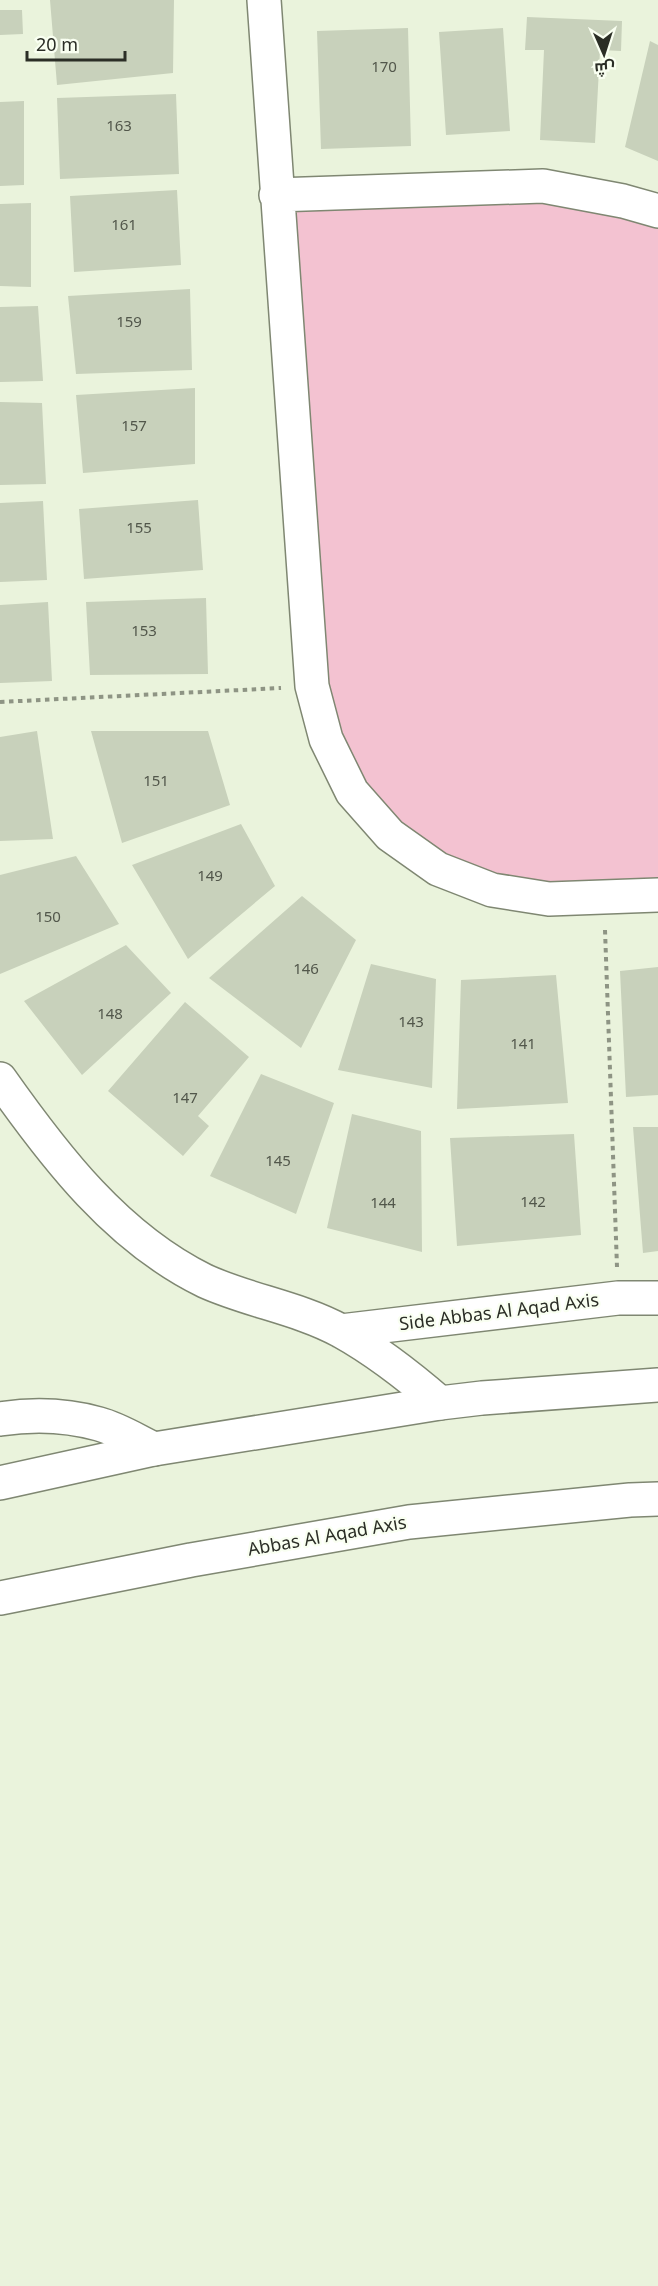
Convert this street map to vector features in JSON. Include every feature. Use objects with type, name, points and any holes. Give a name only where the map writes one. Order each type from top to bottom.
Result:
[{"type":"street","points":[[264,0],[312,686],[326,739],[352,792],[390,836],[438,868],[492,890],[549,899],[658,895]]},
{"type":"street","points":[[276,195],[543,186],[623,201],[658,211]]},
{"type":"street","points":[[0,1079],[39,1135],[106,1210],[138,1238],[173,1263],[204,1280],[236,1294],[341,1331],[403,1371],[440,1404]]},
{"type":"street","name":"Side Abbas Al Aqad Axis","points":[[341,1331],[618,1298],[658,1298]]},
{"type":"street","points":[[0,1483],[154,1449],[440,1404],[482,1398],[658,1385]]},
{"type":"street","points":[[0,1419],[69,1418],[101,1424],[154,1449]]},
{"type":"street","name":"Abbas Al Aqad Axis","points":[[0,1598],[191,1560],[409,1522],[658,1499]]},
{"type":"path","points":[[0,702],[312,686]]},
{"type":"path","points":[[604,896],[618,1298]]},
{"type":"shaded area","points":[[543,186],[658,211],[658,895],[604,896],[438,869],[326,739],[276,195]]},
{"type":"building","points":[[50,0],[174,0],[173,73],[57,85]]},
{"type":"building","points":[[0,10],[22,10],[23,34],[0,35]]},
{"type":"building","points":[[527,17],[622,21],[621,51],[600,50],[595,143],[540,140],[544,50],[525,50]]},
{"type":"building","points":[[408,28],[411,146],[321,149],[317,31]]},
{"type":"building","points":[[503,28],[510,131],[446,135],[439,32]]},
{"type":"building","points":[[650,41],[658,45],[658,161],[625,147]]},
{"type":"building","points":[[176,94],[179,174],[60,179],[57,98]]},
{"type":"building","points":[[24,101],[24,185],[0,186],[0,102]]},
{"type":"building","points":[[177,190],[181,265],[74,272],[70,196]]},
{"type":"building","points":[[31,203],[31,287],[0,286],[0,204]]},
{"type":"building","points":[[190,289],[192,370],[76,374],[68,296]]},
{"type":"building","points":[[38,306],[43,381],[0,382],[0,307]]},
{"type":"building","points":[[195,388],[195,464],[83,473],[76,395]]},
{"type":"building","points":[[0,402],[42,403],[46,484],[0,485]]},
{"type":"building","points":[[198,500],[203,570],[84,579],[79,509]]},
{"type":"building","points":[[43,501],[47,580],[0,582],[0,503]]},
{"type":"building","points":[[206,598],[208,674],[90,675],[86,602]]},
{"type":"building","points":[[48,602],[52,681],[0,683],[0,605]]},
{"type":"building","points":[[37,731],[53,839],[0,841],[0,737]]},
{"type":"building","points":[[91,731],[208,731],[230,805],[122,843]]},
{"type":"building","points":[[241,824],[275,886],[188,959],[132,865]]},
{"type":"building","points":[[76,856],[119,924],[0,974],[0,875]]},
{"type":"building","points":[[302,896],[356,940],[301,1048],[209,978]]},
{"type":"building","points":[[126,945],[171,993],[82,1075],[24,1001]]},
{"type":"building","points":[[371,964],[436,979],[432,1088],[338,1070]]},
{"type":"building","points":[[658,967],[658,1095],[626,1097],[620,971]]},
{"type":"building","points":[[556,975],[568,1103],[457,1109],[461,980]]},
{"type":"building","points":[[185,1002],[249,1057],[198,1116],[209,1126],[183,1156],[108,1091]]},
{"type":"building","points":[[261,1074],[334,1103],[296,1214],[210,1176]]},
{"type":"building","points":[[352,1114],[421,1131],[422,1252],[327,1228]]},
{"type":"building","points":[[633,1127],[658,1127],[658,1251],[643,1253]]},
{"type":"building","points":[[574,1134],[581,1235],[457,1246],[450,1138]]}]
